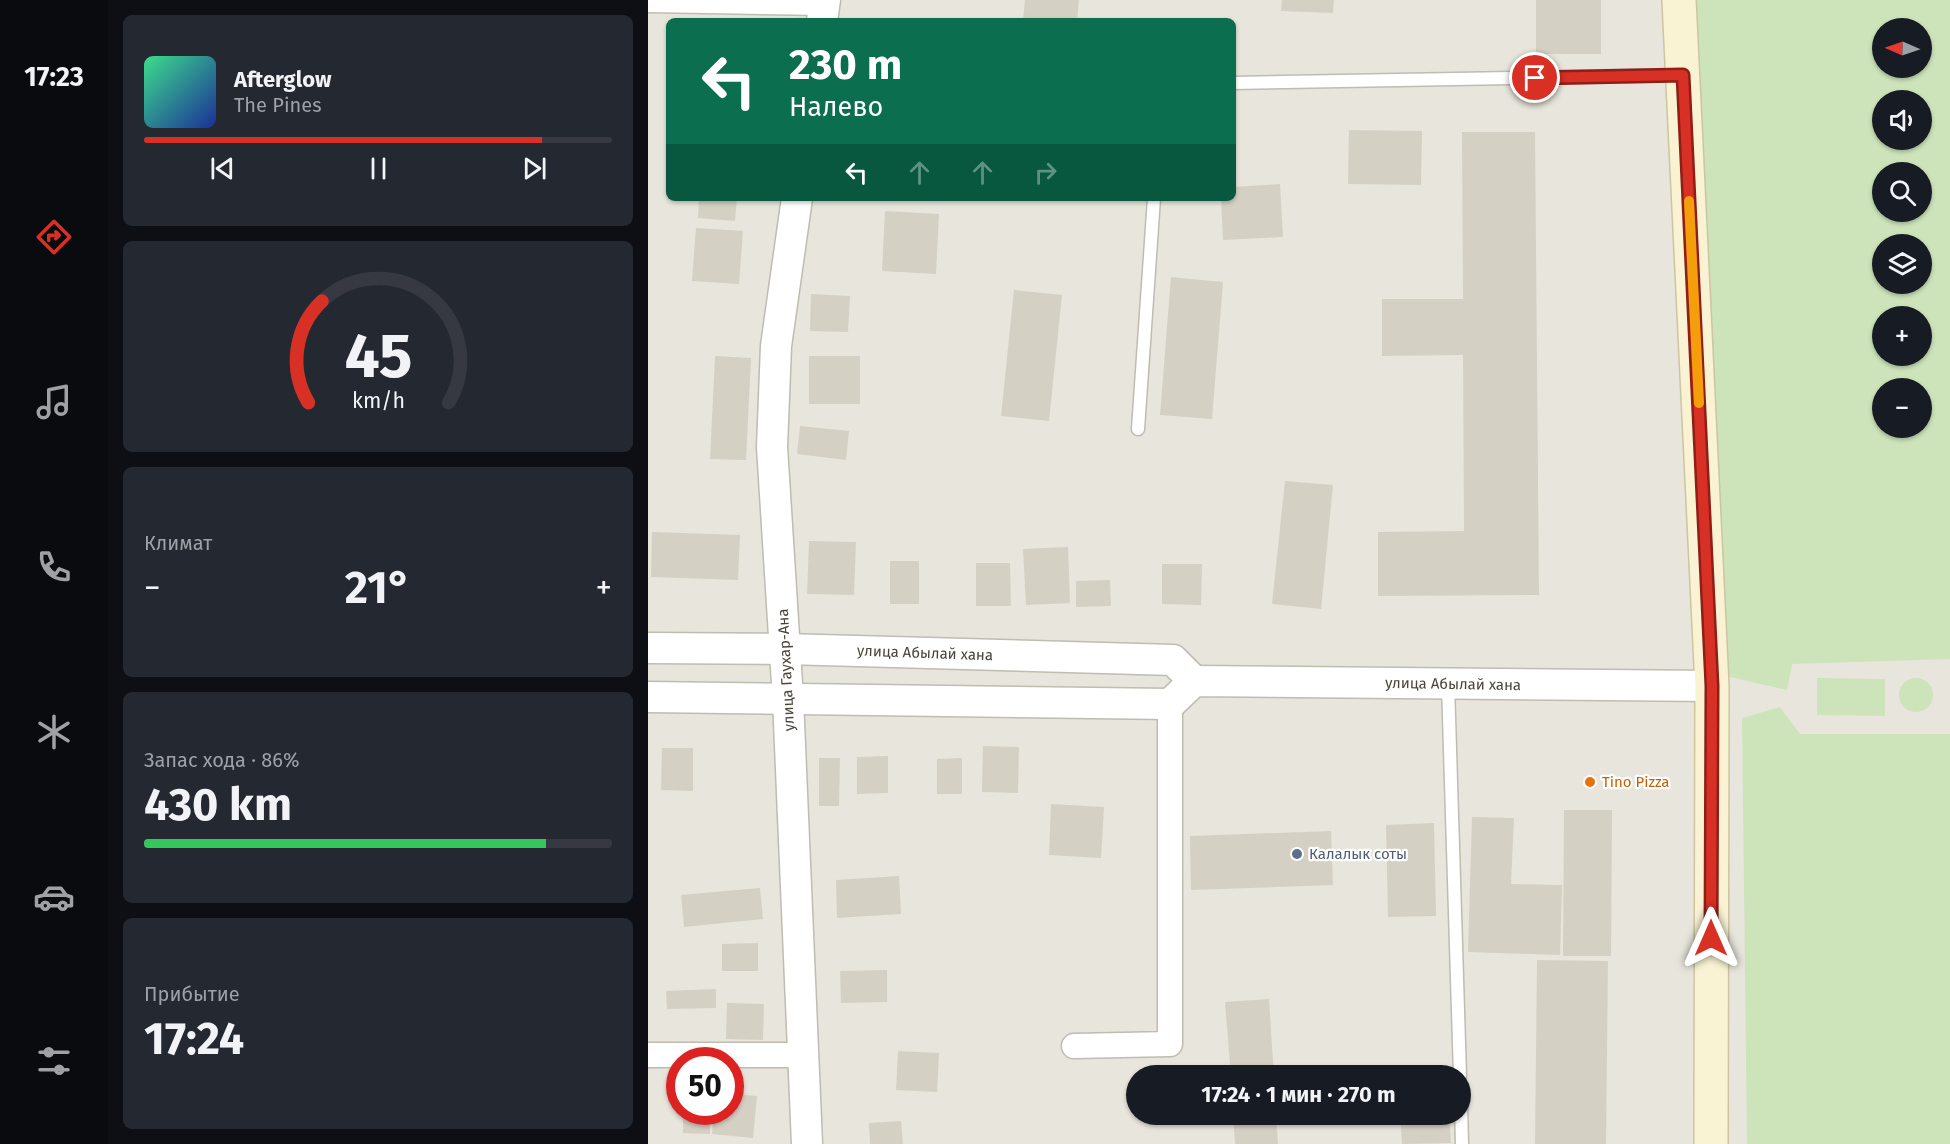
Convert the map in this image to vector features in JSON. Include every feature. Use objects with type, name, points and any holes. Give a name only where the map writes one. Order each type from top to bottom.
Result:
[{"type":"main road","points":[[1679,0],[1712,686],[1711,1144]]},
{"type":"street","points":[[648,0],[824,8]]},
{"type":"street","name":"улица Гаухар-Ана","points":[[797,201],[776,346],[772,447],[788,699],[807,1144]]},
{"type":"street","name":"улица Абылай хана","points":[[648,648],[1173,660],[1194,681],[1712,686]]},
{"type":"street","points":[[648,697],[1170,704],[1194,681]]},
{"type":"street","points":[[1074,1046],[1170,1044],[1170,704]]},
{"type":"street","points":[[648,1054],[802,1055]]},
{"type":"lane","points":[[1236,83],[1683,75]]},
{"type":"lane","points":[[1138,429],[1154,201]]},
{"type":"lane","points":[[1448,684],[1460,1065]]},
{"type":"lane","points":[[1462,1125],[1462,1144]]},
{"type":"shaded area","points":[[648,0],[1950,0],[1950,1144],[648,1144]]},
{"type":"green space","points":[[1691,0],[1950,0],[1950,659],[1792,664],[1787,690],[1726,676]]},
{"type":"green space","points":[[1817,678],[1885,679],[1885,716],[1817,715]]},
{"type":"green space","points":[[1916,678],[1928,683],[1933,695],[1928,707],[1916,712],[1904,707],[1899,695],[1904,683]]},
{"type":"green space","points":[[1780,707],[1800,734],[1950,734],[1950,1144],[1747,1144],[1742,718]]},
{"type":"building","points":[[1025,0],[1079,0],[1077,18],[1023,18]]},
{"type":"building","points":[[1282,0],[1334,0],[1333,13],[1281,11]]},
{"type":"building","points":[[1536,0],[1601,0],[1601,54],[1536,54]]},
{"type":"building","points":[[1349,130],[1422,131],[1421,185],[1348,184]]},
{"type":"building","points":[[1462,132],[1535,132],[1539,595],[1378,596],[1378,532],[1464,531],[1463,355],[1382,356],[1382,299],[1463,299]]},
{"type":"building","points":[[1280,184],[1283,237],[1223,240],[1221,201],[1236,201],[1236,187]]},
{"type":"building","points":[[699,201],[737,201],[735,221],[698,218]]},
{"type":"building","points":[[885,211],[939,214],[936,274],[882,271]]},
{"type":"building","points":[[696,228],[743,231],[739,284],[692,281]]},
{"type":"building","points":[[1171,277],[1223,282],[1212,419],[1160,415]]},
{"type":"building","points":[[1014,290],[1062,295],[1049,421],[1001,416]]},
{"type":"building","points":[[811,294],[850,296],[848,332],[810,331]]},
{"type":"building","points":[[715,356],[751,358],[746,460],[710,459]]},
{"type":"building","points":[[809,356],[860,356],[860,404],[809,404]]},
{"type":"building","points":[[800,426],[849,431],[846,460],[797,454]]},
{"type":"building","points":[[1285,481],[1333,485],[1321,609],[1272,604]]},
{"type":"building","points":[[652,532],[740,535],[738,580],[651,577]]},
{"type":"building","points":[[809,541],[856,542],[854,595],[807,594]]},
{"type":"building","points":[[1068,547],[1070,603],[1026,605],[1023,549]]},
{"type":"building","points":[[890,561],[919,561],[919,604],[890,604]]},
{"type":"building","points":[[976,563],[1010,563],[1011,606],[976,606]]},
{"type":"building","points":[[1162,564],[1202,564],[1201,605],[1162,604]]},
{"type":"building","points":[[1110,580],[1111,606],[1076,607],[1076,581]]},
{"type":"building","points":[[983,746],[1019,747],[1018,793],[982,792]]},
{"type":"building","points":[[662,748],[693,748],[693,791],[661,790]]},
{"type":"building","points":[[888,756],[888,793],[857,794],[857,757]]},
{"type":"building","points":[[819,758],[840,758],[839,806],[819,806]]},
{"type":"building","points":[[962,758],[962,794],[937,794],[937,759]]},
{"type":"building","points":[[1051,804],[1104,807],[1101,858],[1049,855]]},
{"type":"building","points":[[1564,810],[1612,810],[1611,956],[1563,956]]},
{"type":"building","points":[[1472,817],[1514,818],[1511,884],[1562,885],[1560,955],[1468,952]]},
{"type":"building","points":[[1434,823],[1436,916],[1388,917],[1386,825]]},
{"type":"building","points":[[1331,831],[1333,885],[1191,890],[1190,836]]},
{"type":"building","points":[[899,876],[901,914],[837,918],[836,880]]},
{"type":"building","points":[[760,888],[763,919],[684,927],[681,895]]},
{"type":"building","points":[[758,943],[758,971],[722,971],[722,944]]},
{"type":"building","points":[[1537,960],[1608,961],[1606,1144],[1535,1144]]},
{"type":"building","points":[[887,970],[887,1002],[841,1003],[840,971]]},
{"type":"building","points":[[716,989],[716,1008],[667,1009],[666,991]]},
{"type":"building","points":[[1269,999],[1273,1065],[1230,1065],[1225,1002]]},
{"type":"building","points":[[727,1003],[764,1004],[763,1040],[726,1039]]},
{"type":"building","points":[[898,1051],[939,1053],[937,1092],[896,1090]]},
{"type":"building","points":[[744,1095],[757,1096],[753,1138],[712,1134],[713,1125],[744,1125]]},
{"type":"building","points":[[901,1121],[903,1144],[870,1144],[869,1123]]},
{"type":"building","points":[[683,1125],[710,1125],[710,1134],[683,1133]]},
{"type":"building","points":[[1234,1125],[1277,1125],[1278,1144],[1235,1144]]},
{"type":"building","points":[[1401,1125],[1450,1125],[1451,1143],[1402,1144]]},
{"type":"slow traffic","points":[[1689,201],[1699,403]]},
{"type":"place","name":"Tino Pizza","points":[[1590,782]]},
{"type":"place","name":"Калалык соты","points":[[1297,854]]},
{"type":"route","points":[[1535,78],[1683,75],[1712,686],[1711,938]]}]
